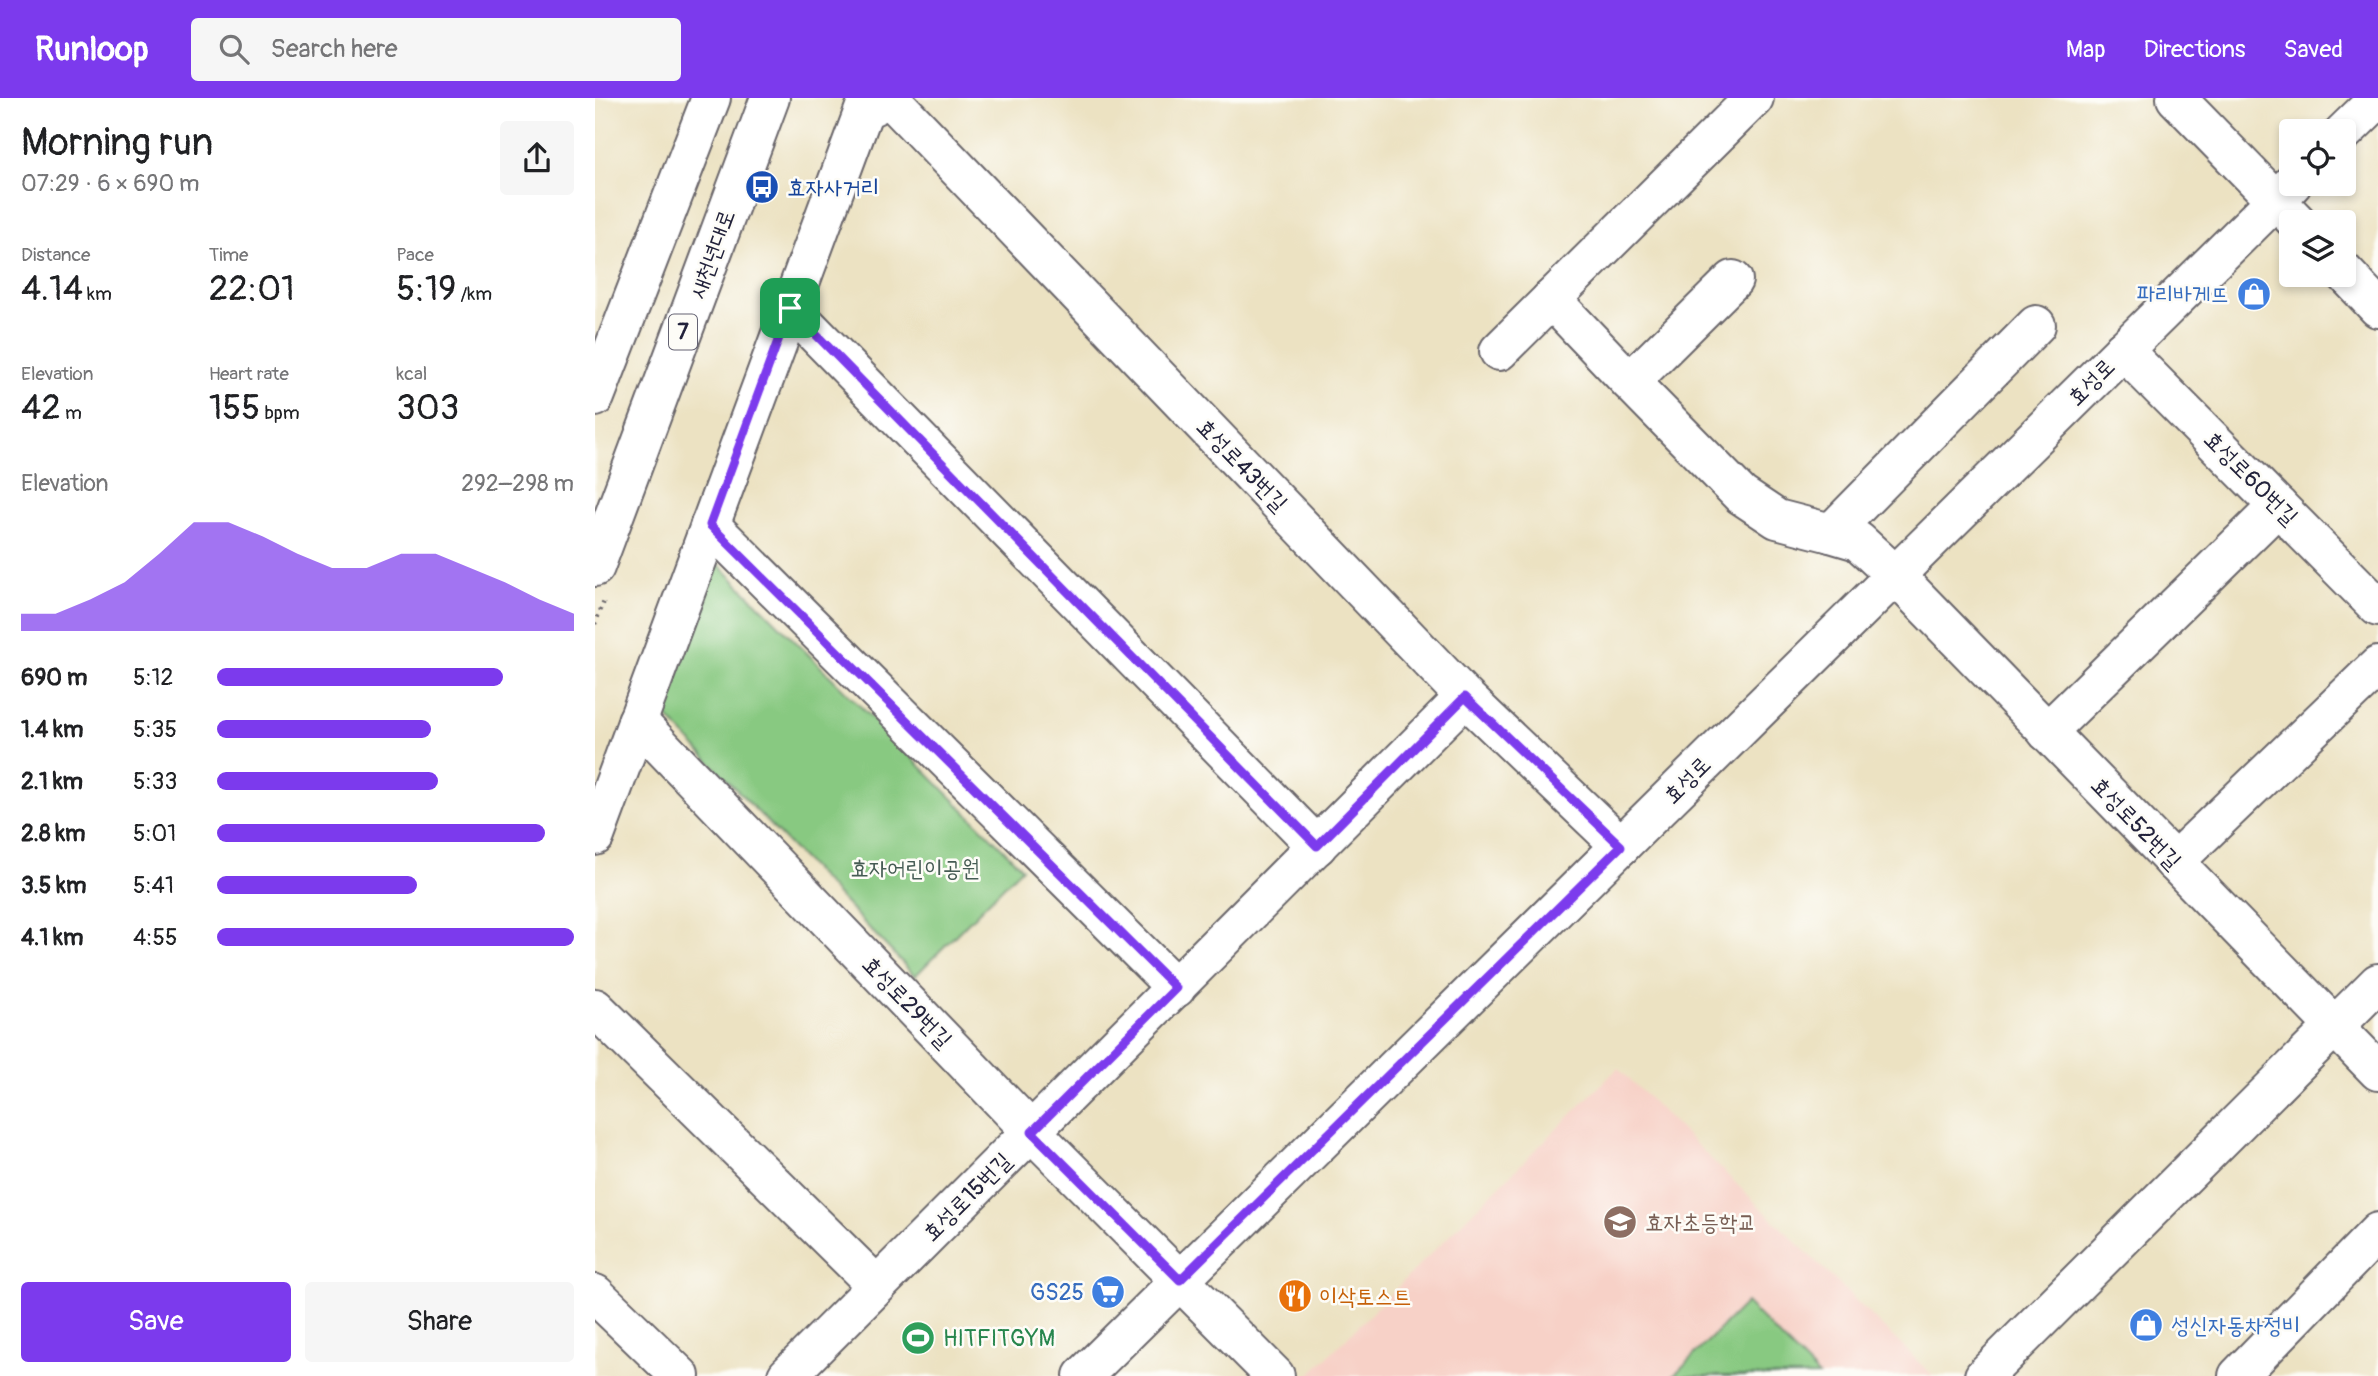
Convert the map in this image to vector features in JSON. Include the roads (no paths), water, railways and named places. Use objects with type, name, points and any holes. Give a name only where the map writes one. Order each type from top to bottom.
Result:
[{"type":"street","points":[[595,397],[711,98]]},
{"type":"street","name":"새천년대로","points":[[595,567],[770,98]]},
{"type":"street","name":"효성로43번길","points":[[790,308],[864,110],[890,98],[1465,697],[1621,846]]},
{"type":"street","points":[[1499,351],[1754,98]]},
{"type":"street","points":[[2176,98],[2288,202]]},
{"type":"street","points":[[2356,120],[2378,99]]},
{"type":"street","name":"효성로","points":[[1083,1376],[2123,350],[2288,202]]},
{"type":"street","points":[[1630,382],[1733,280]]},
{"type":"street","points":[[2356,285],[2378,308]]},
{"type":"street","name":"효성로52번길","points":[[1551,299],[1741,495],[1777,519],[1857,541],[1895,575],[2378,1071]]},
{"type":"street","points":[[595,835],[790,308],[1317,846]]},
{"type":"street","points":[[1831,533],[2036,326]]},
{"type":"street","name":"효성로60번길","points":[[2123,350],[2378,607]]},
{"type":"street","points":[[2047,732],[2278,506]]},
{"type":"street","points":[[710,525],[1176,988]]},
{"type":"street","points":[[2174,862],[2378,666]]},
{"type":"street","name":"효성로15번길","points":[[787,1376],[1465,697]]},
{"type":"street","name":"효성로29번길","points":[[637,721],[1032,1132],[1275,1376]]},
{"type":"street","points":[[1985,1376],[2378,983]]},
{"type":"street","points":[[595,1008],[877,1286]]},
{"type":"street","points":[[2238,1376],[2378,1232]]},
{"type":"street","points":[[595,1294],[680,1376]]},
{"type":"place","name":"효자사거리","points":[[762,187]]},
{"type":"place","name":"파리바게뜨","points":[[2254,294]]},
{"type":"place","name":"효자초등학교","points":[[1620,1222]]},
{"type":"place","name":"GS25","points":[[1108,1292]]},
{"type":"place","name":"이삭토스트","points":[[1295,1296]]},
{"type":"place","name":"성신자동차정비","points":[[2146,1325]]},
{"type":"place","name":"HITFITGYM","points":[[918,1338]]},
{"type":"park label","name":"효자어린이공원","points":[[915,868]]}]
